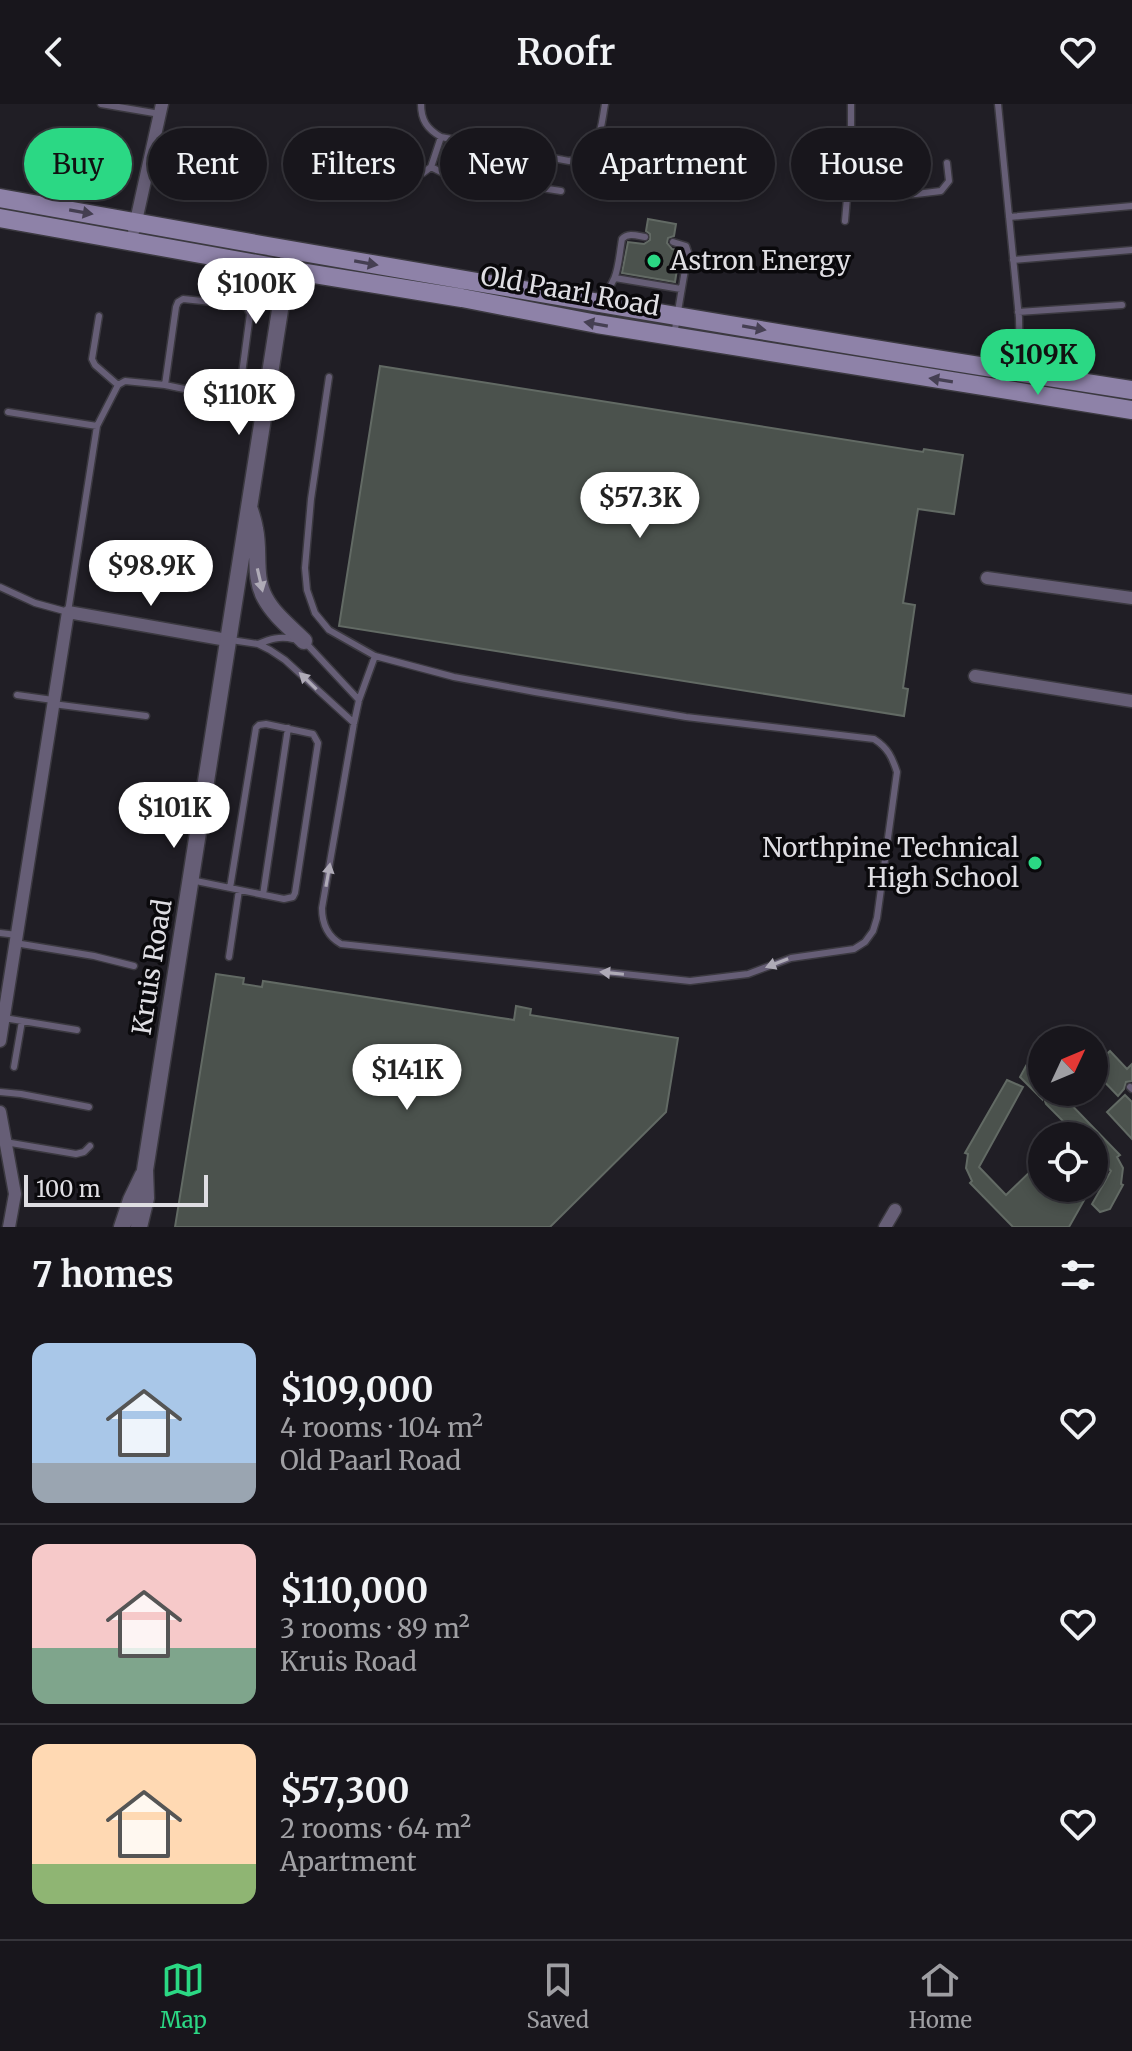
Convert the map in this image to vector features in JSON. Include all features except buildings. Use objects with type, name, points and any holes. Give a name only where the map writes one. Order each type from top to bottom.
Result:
[{"type":"main road","name":"Old Paarl Road","points":[[0,198],[587,301],[1132,390]]},
{"type":"main road","name":"Old Paarl Road","points":[[0,218],[673,337],[1132,410]]},
{"type":"street","points":[[132,241],[148,167]]},
{"type":"street","name":"Kruis Road","points":[[139,1227],[146,1198],[145,1170],[289,250]]},
{"type":"street","points":[[248,505],[255,529],[259,585],[265,600],[304,641]]},
{"type":"street","points":[[987,578],[1132,598]]},
{"type":"street","points":[[0,1041],[68,612],[227,640]]},
{"type":"street","points":[[975,676],[1132,701]]},
{"type":"street","points":[[0,1112],[15,1194],[9,1227]]},
{"type":"street","name":"Kruis Road","points":[[122,1227],[145,1170]]},
{"type":"street","points":[[885,1227],[895,1210]]},
{"type":"lane","points":[[101,104],[161,109]]},
{"type":"lane","points":[[421,104],[425,124],[440,136]]},
{"type":"lane","points":[[601,128],[605,104]]},
{"type":"lane","points":[[851,104],[851,128]]},
{"type":"lane","points":[[998,104],[1018,312],[1021,373],[1018,392]]},
{"type":"lane","points":[[424,172],[431,167],[440,140]]},
{"type":"lane","points":[[931,192],[941,191],[949,181],[947,163]]},
{"type":"lane","points":[[431,167],[443,173],[561,191]]},
{"type":"lane","points":[[845,221],[847,200]]},
{"type":"lane","points":[[1009,217],[1132,206]]},
{"type":"lane","points":[[587,301],[604,294],[611,287],[622,239],[632,235],[645,237]]},
{"type":"lane","points":[[673,242],[687,249],[673,337]]},
{"type":"lane","points":[[1013,260],[1132,250]]},
{"type":"lane","points":[[615,278],[681,289]]},
{"type":"lane","points":[[0,587],[35,603],[68,612],[97,426],[118,385],[125,381],[165,385],[228,398],[236,394],[240,389],[250,314],[247,308],[183,299],[178,302],[165,385]]},
{"type":"lane","points":[[1018,312],[1122,305]]},
{"type":"lane","points":[[99,316],[92,359],[118,385]]},
{"type":"lane","points":[[329,377],[311,499],[305,568],[307,590],[315,613],[329,630],[375,656],[454,677],[686,717],[874,739],[891,756],[897,772],[873,931],[865,942],[854,949],[791,958],[748,974],[690,981],[341,944],[332,939],[326,929],[322,908],[354,723],[375,656]]},
{"type":"lane","points":[[8,412],[97,426]]},
{"type":"lane","points":[[258,644],[279,637],[304,641],[359,700]]},
{"type":"lane","points":[[227,640],[258,644],[285,660],[354,723]]},
{"type":"lane","points":[[17,695],[146,716]]},
{"type":"lane","points":[[190,880],[284,899],[293,897],[318,743],[313,734],[262,724],[256,728],[230,888]]},
{"type":"lane","points":[[263,895],[288,728]]},
{"type":"lane","points":[[229,957],[239,890]]},
{"type":"lane","points":[[0,933],[134,966]]},
{"type":"lane","points":[[4,1018],[77,1030]]},
{"type":"lane","points":[[14,1067],[22,1021]]},
{"type":"lane","points":[[0,1092],[89,1107]]},
{"type":"lane","points":[[5,1142],[76,1154],[90,1146]]},
{"type":"place","name":"Astron Energy","points":[[654,261]]},
{"type":"place","name":"Northpine Technical High School","points":[[1035,863]]}]
